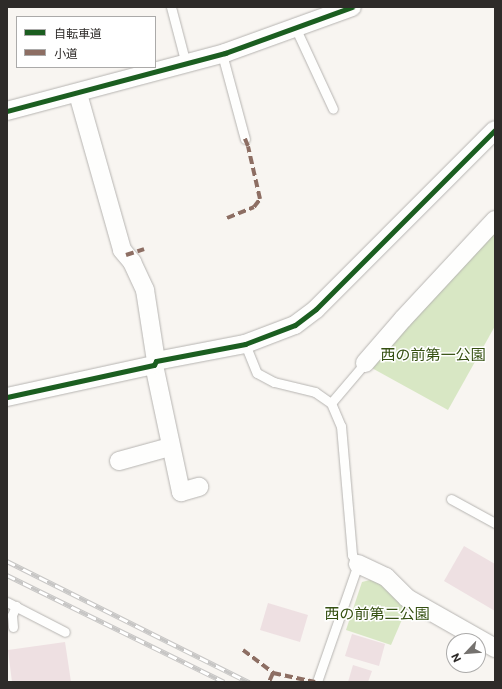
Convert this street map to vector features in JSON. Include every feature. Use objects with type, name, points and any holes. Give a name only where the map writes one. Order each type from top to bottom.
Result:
[{"type":"street","points":[[7,111],[78,94],[222,54],[352,7]]},
{"type":"street","points":[[78,94],[122,250],[132,262],[145,290],[155,363],[170,447],[174,495],[199,487]]},
{"type":"street","points":[[7,397],[245,344],[295,325],[316,308],[494,134]]},
{"type":"street","points":[[365,363],[403,319],[495,220]]},
{"type":"street","points":[[129,454],[170,447]]},
{"type":"street","points":[[358,564],[386,577],[407,598],[495,648]]},
{"type":"lane","points":[[171,7],[186,64]]},
{"type":"lane","points":[[295,27],[333,109]]},
{"type":"lane","points":[[222,54],[245,139]]},
{"type":"lane","points":[[245,344],[257,373],[274,382],[315,392],[331,403],[341,426],[352,555],[358,564],[317,682]]},
{"type":"lane","points":[[331,403],[365,363]]},
{"type":"lane","points":[[450,499],[495,523]]},
{"type":"lane","points":[[11,604],[13,627]]},
{"type":"lane","points":[[11,604],[65,632]]},
{"type":"green space","name":"西の前第一公園","points":[[495,231],[495,326],[448,410],[370,367]]},
{"type":"green space","name":"西の前第二公園","points":[[374,579],[407,608],[391,645],[346,630],[362,582]]},
{"type":"building","points":[[464,546],[495,564],[495,611],[444,581]]},
{"type":"building","points":[[268,603],[308,615],[300,642],[260,630]]},
{"type":"building","points":[[352,634],[385,644],[379,666],[345,656]]},
{"type":"building","points":[[65,642],[71,682],[12,682],[8,650]]},
{"type":"building","points":[[353,665],[372,671],[368,682],[348,682]]},
{"type":"railway","points":[[7,561],[249,682]]},
{"type":"railway","points":[[7,575],[224,682]]},
{"type":"marked path","points":[[227,218],[254,207],[260,199],[248,146],[245,139]]},
{"type":"marked path","points":[[126,255],[144,249]]},
{"type":"marked path","points":[[243,650],[273,673],[269,682]]},
{"type":"marked path","points":[[273,673],[315,682]]},
{"type":"cycle path","points":[[7,111],[225,53],[352,7]]},
{"type":"cycle path","points":[[7,397],[154,365],[156,361],[245,344],[295,325],[316,309],[495,130]]}]
